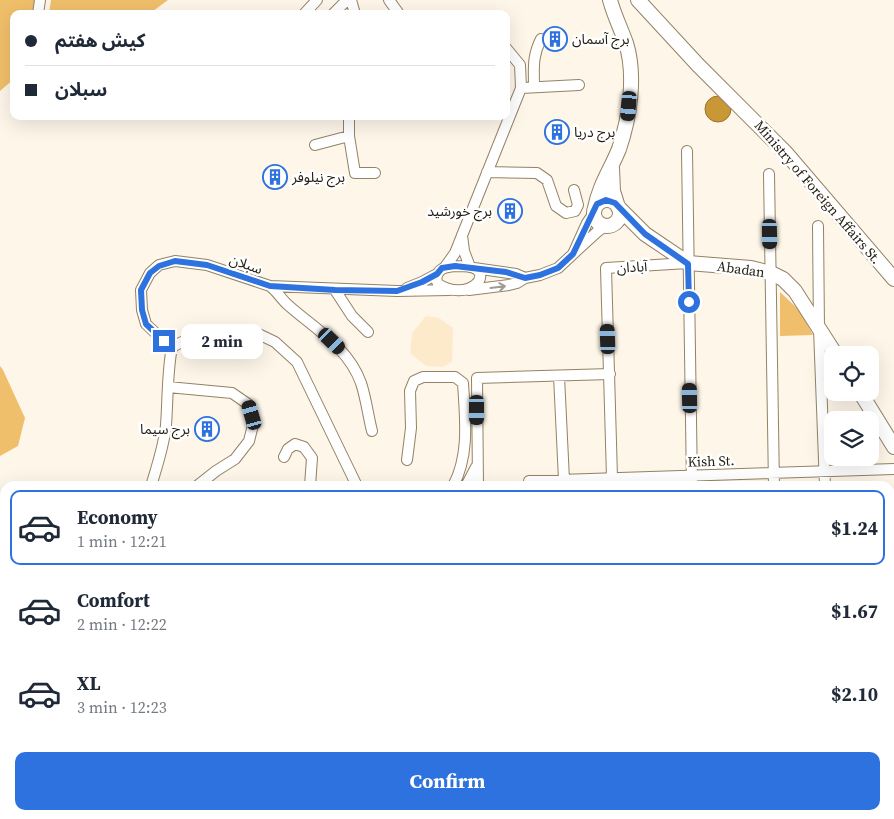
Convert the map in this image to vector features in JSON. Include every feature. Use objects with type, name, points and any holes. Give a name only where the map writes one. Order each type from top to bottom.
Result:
[{"type":"main road","points":[[604,0],[614,7]]},
{"type":"main road","points":[[610,0],[626,45],[630,73],[630,95],[625,130],[612,168],[602,182],[594,211],[597,222],[645,234]]},
{"type":"main road","name":"Ministry of Foreign Affairs St.","points":[[638,0],[698,65],[720,84]]},
{"type":"main road","name":"Ministry of Foreign Affairs St.","points":[[646,0],[720,84],[786,153],[894,279]]},
{"type":"main road","points":[[608,226],[617,220],[619,216],[613,191],[612,168]]},
{"type":"main road","points":[[594,211],[597,204],[606,200],[615,203],[645,234],[688,264]]},
{"type":"main road","name":"Abadan","points":[[688,264],[751,268],[782,279],[795,291],[830,346]]},
{"type":"main road","points":[[866,401],[894,447]]},
{"type":"street","points":[[308,10],[317,0]]},
{"type":"street","points":[[338,10],[349,0]]},
{"type":"street","points":[[534,87],[534,58],[541,40]]},
{"type":"street","points":[[510,53],[520,65],[521,88],[510,115]]},
{"type":"street","points":[[521,88],[579,85]]},
{"type":"street","points":[[349,120],[349,136],[355,173],[375,174]]},
{"type":"street","points":[[449,290],[438,284],[436,279],[455,253],[508,120]]},
{"type":"street","points":[[316,145],[349,136]]},
{"type":"street","points":[[687,151],[692,481]]},
{"type":"street","points":[[487,172],[536,173],[547,180],[556,206],[566,213],[575,211],[578,205],[574,190]]},
{"type":"street","points":[[769,174],[774,481]]},
{"type":"street","points":[[573,254],[594,211]]},
{"type":"street","name":"سبلان","points":[[172,347],[158,337],[146,324],[142,310],[141,290],[150,273],[159,266],[175,261],[198,263],[270,286],[335,290],[469,290],[509,285],[558,268],[608,226]]},
{"type":"street","points":[[818,226],[819,329],[825,481]]},
{"type":"street","points":[[462,234],[464,251],[472,268],[480,276],[476,286],[469,290]]},
{"type":"street","name":"آبادان","points":[[610,374],[606,268],[688,264]]},
{"type":"street","points":[[441,270],[472,268],[516,274],[525,278]]},
{"type":"street","name":"سبلان","points":[[397,291],[422,282],[441,270]]},
{"type":"street","points":[[270,286],[287,304],[343,351],[361,384],[372,431]]},
{"type":"street","points":[[335,290],[352,316],[368,332]]},
{"type":"street","points":[[153,481],[162,450],[166,426],[169,363],[172,347],[192,337],[218,330],[252,331],[275,342],[297,362],[355,481]]},
{"type":"street","points":[[478,481],[476,378],[610,374],[612,478]]},
{"type":"street","points":[[559,376],[564,480]]},
{"type":"street","points":[[407,460],[411,428],[410,391],[414,381],[423,377],[455,377],[463,382],[465,429],[462,465],[455,481]]},
{"type":"street","points":[[168,386],[232,393],[248,404],[253,425],[249,441],[235,459],[203,481]]},
{"type":"street","points":[[284,457],[288,449],[295,444],[304,447],[312,458],[310,481]]},
{"type":"street","points":[[469,481],[477,465]]},
{"type":"street","name":"Kish St.","points":[[552,481],[612,478],[692,481],[774,473],[894,469]]},
{"type":"shaded area","points":[[0,0],[35,0],[33,10],[10,10],[10,82],[0,91]]},
{"type":"shaded area","points":[[51,0],[168,0],[154,10],[50,10]]},
{"type":"shaded area","points":[[718,96],[727,100],[731,109],[727,118],[718,122],[709,118],[705,109],[709,100]]},
{"type":"shaded area","points":[[780,292],[799,310],[813,335],[780,336]]},
{"type":"shaded area","points":[[426,316],[439,318],[453,328],[452,362],[442,367],[426,366],[410,353],[412,333]]},
{"type":"shaded area","points":[[0,366],[25,418],[18,446],[0,456]]},
{"type":"place","name":"برج آسمان","points":[[555,39]]},
{"type":"place","name":"برج دریا","points":[[557,132]]},
{"type":"place","name":"برج نیلوفر","points":[[275,177]]},
{"type":"place","name":"برج خورشید","points":[[510,211]]},
{"type":"place","name":"برج سیما","points":[[207,429]]},
{"type":"route","points":[[164,341],[146,324],[142,310],[141,290],[150,273],[159,266],[175,261],[188,261],[207,265],[247,280],[270,286],[335,290],[397,291],[422,282],[437,274],[442,268],[455,266],[506,272],[525,278],[558,268],[573,254],[597,204],[606,200],[615,203],[645,234],[688,264],[689,302]]}]
